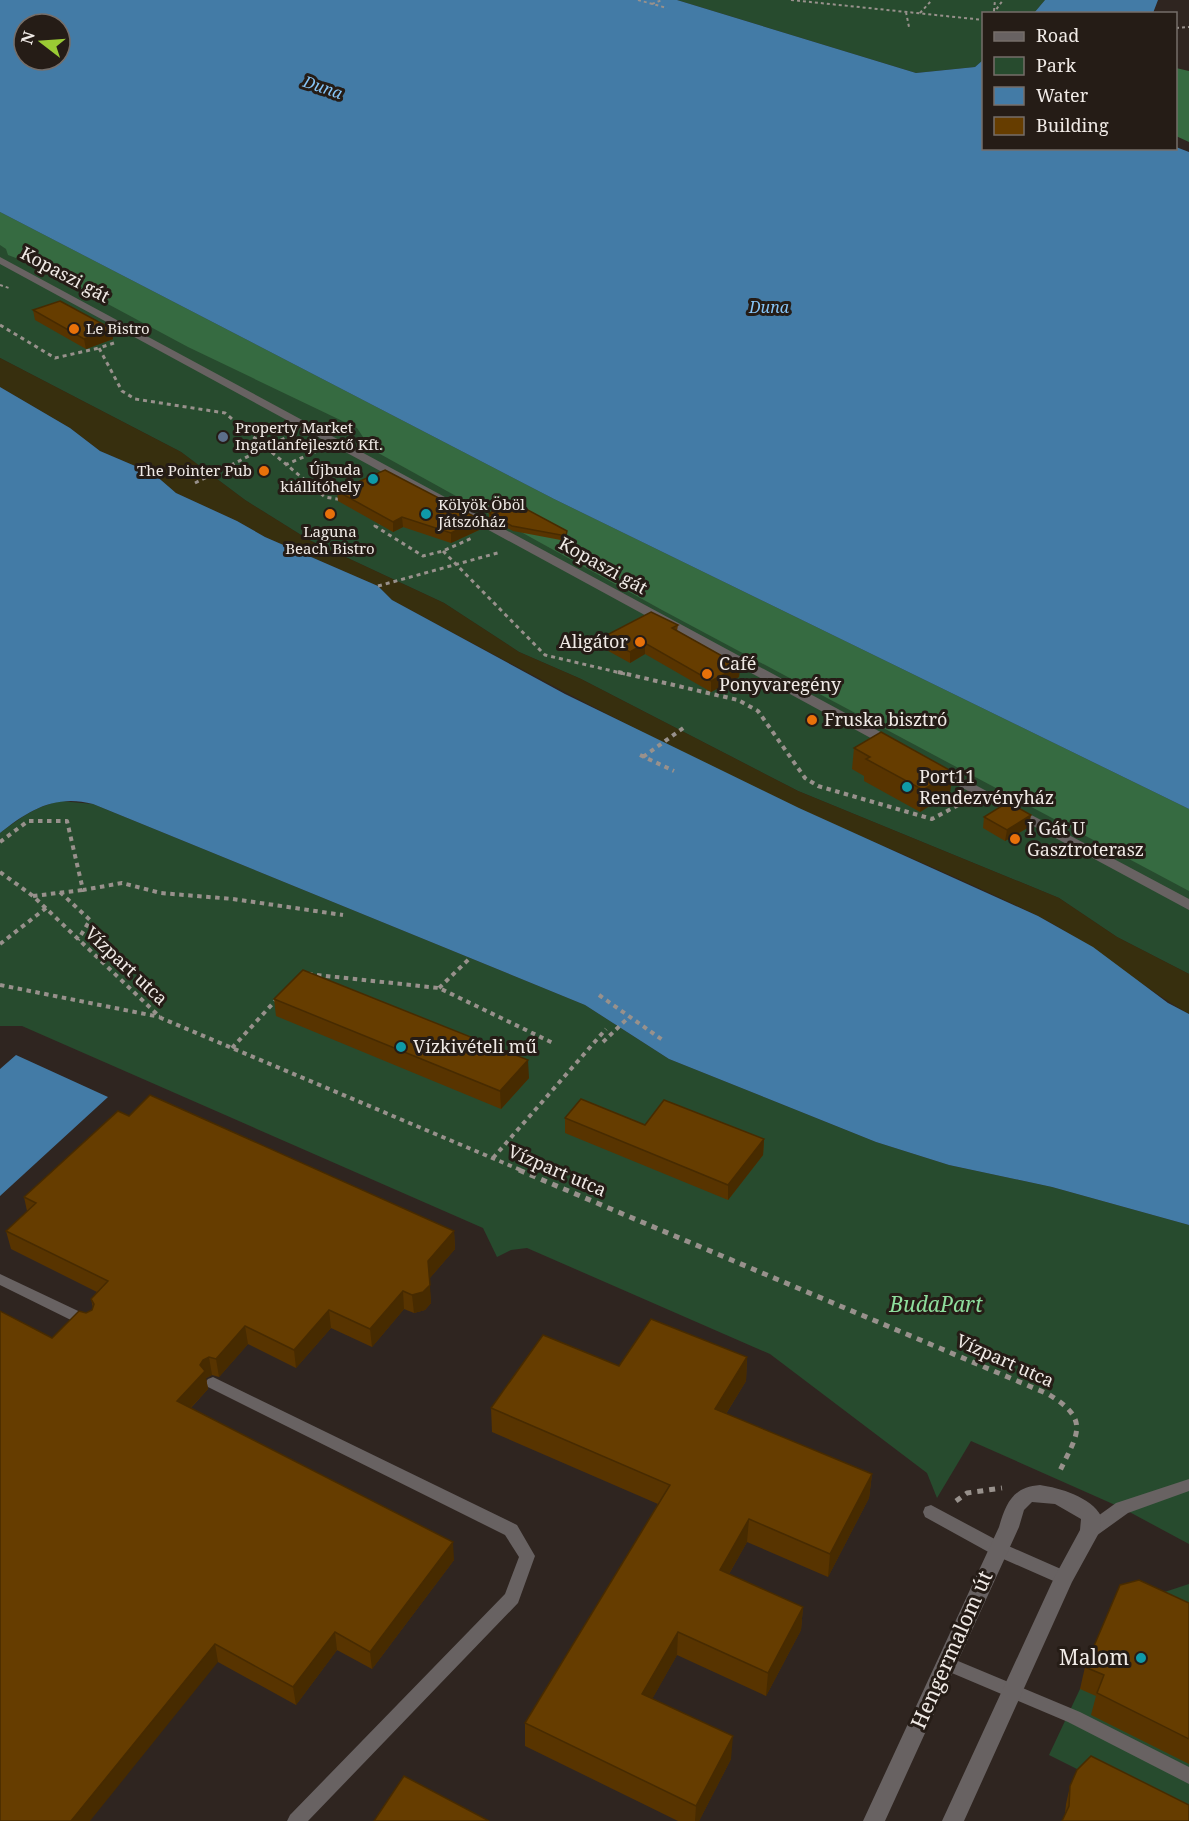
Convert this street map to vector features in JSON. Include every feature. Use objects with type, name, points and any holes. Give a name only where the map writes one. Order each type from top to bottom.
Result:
[{"type":"street","name":"Kopaszi gát","points":[[0,260],[908,753]]},
{"type":"street","points":[[929,764],[1189,905]]},
{"type":"street","name":"Hengermalom út","points":[[874,1821],[1009,1527],[1014,1508],[1024,1497],[1041,1494],[1054,1497],[1082,1508],[1091,1516],[1090,1531]]},
{"type":"street","points":[[953,1821],[1064,1578],[1090,1531]]},
{"type":"lane","points":[[0,1279],[89,1323]]},
{"type":"lane","points":[[213,1383],[511,1530],[527,1556],[512,1598],[296,1821]]},
{"type":"lane","points":[[1090,1531],[1122,1508],[1189,1485]]},
{"type":"lane","points":[[931,1512],[998,1549],[1064,1578]]},
{"type":"lane","points":[[946,1663],[1074,1717],[1189,1776]]},
{"type":"path","points":[[638,0],[667,8]]},
{"type":"path","points":[[652,4],[662,0]]},
{"type":"path","points":[[791,0],[982,22]]},
{"type":"path","points":[[920,14],[932,0]]},
{"type":"path","points":[[906,12],[909,27]]},
{"type":"path","points":[[0,326],[55,358],[99,348],[138,335]]},
{"type":"path","points":[[99,348],[122,391],[128,395],[149,402],[225,414],[325,496],[345,501]]},
{"type":"path","points":[[195,483],[309,426]]},
{"type":"path","points":[[285,465],[338,443]]},
{"type":"path","points":[[389,516],[375,526],[423,556],[443,551],[495,527]]},
{"type":"path","points":[[378,586],[528,545]]},
{"type":"path","points":[[443,551],[545,655],[738,700],[758,711],[805,778],[818,786],[932,819],[941,814]]},
{"type":"path","points":[[674,771],[641,756],[686,726]]},
{"type":"path","points":[[0,842],[28,821],[67,821],[83,890]]},
{"type":"path","name":"Vízpart utca","points":[[2,873],[33,896],[161,1018],[1048,1394],[1066,1405],[1076,1416],[1077,1432],[1057,1479]]},
{"type":"path","points":[[33,896],[122,883],[161,893],[233,899],[343,915]]},
{"type":"path","points":[[60,892],[90,920],[78,940]]},
{"type":"path","points":[[0,944],[46,908]]},
{"type":"path","points":[[439,988],[469,959]]},
{"type":"path","points":[[301,973],[439,988],[555,1044]]},
{"type":"path","points":[[0,984],[161,1018]]},
{"type":"path","points":[[599,995],[664,1041]]},
{"type":"path","points":[[232,1048],[278,998]]},
{"type":"path","points":[[603,1042],[629,1017]]},
{"type":"path","points":[[493,1158],[606,1029]]},
{"type":"green space","points":[[677,0],[1045,0],[1035,12],[982,12],[982,61],[975,67],[916,73]]},
{"type":"green space","points":[[1177,68],[1189,71],[1189,142],[1177,136]]},
{"type":"green space","points":[[0,212],[554,499],[1189,809],[1189,974],[1117,937],[1059,898],[798,791],[581,679],[519,652],[444,603],[309,540],[245,500],[181,452],[0,358]]},
{"type":"green space","points":[[0,212],[554,499],[1189,809],[1189,891],[662,610],[371,449],[357,428],[188,347],[37,266],[8,255],[6,249],[0,245]]},
{"type":"green space","name":"BudaPart","points":[[61,801],[93,804],[585,1005],[669,1059],[876,1142],[949,1165],[1052,1187],[1189,1225],[1189,1544],[1122,1508],[971,1441],[937,1498],[927,1473],[770,1354],[527,1248],[511,1250],[497,1257],[483,1228],[22,1026],[0,1026],[0,833],[36,809]]},
{"type":"green space","points":[[1189,1584],[1189,1821],[1181,1821],[1049,1755],[1080,1689],[1134,1602]]},
{"type":"sand","points":[[0,358],[181,452],[245,500],[309,540],[444,603],[519,652],[581,679],[798,791],[1059,898],[1117,937],[1189,974],[1189,1014],[1077,938],[1038,916],[695,759],[392,600],[378,586],[265,537],[237,521],[176,493],[154,474],[100,451],[70,428],[0,387]]},
{"type":"water","name":"Duna","points":[[0,0],[677,0],[916,73],[975,67],[982,61],[982,150],[1177,150],[1177,147],[1189,152],[1189,809],[554,499],[0,212]]},
{"type":"water","points":[[1045,0],[1158,0],[1153,12],[1035,12]]},
{"type":"water","points":[[0,387],[70,428],[100,451],[154,474],[176,493],[237,521],[265,537],[378,586],[392,600],[565,694],[799,808],[1038,916],[1093,947],[1168,1003],[1189,1014],[1189,1225],[1052,1187],[949,1165],[876,1142],[669,1059],[585,1005],[93,804],[67,801],[43,806],[21,817],[0,833]]},
{"type":"water","points":[[16,1055],[108,1097],[0,1196],[0,1069]]},
{"type":"building","points":[[60,301],[112,329],[84,339],[33,310]]},
{"type":"building","points":[[385,470],[479,519],[451,533],[402,517],[393,522],[337,491]]},
{"type":"building","points":[[513,502],[567,531],[566,536],[512,526],[489,513]]},
{"type":"building","points":[[651,612],[678,625],[672,628],[740,666],[711,681],[645,643],[630,652],[603,637]]},
{"type":"building","points":[[881,732],[953,772],[923,790],[866,759],[870,757],[854,748]]},
{"type":"building","points":[[1008,802],[1031,815],[1007,830],[984,817]]},
{"type":"building","points":[[303,970],[528,1060],[500,1091],[274,999]]},
{"type":"building","points":[[150,1095],[454,1231],[428,1261],[430,1285],[423,1292],[412,1295],[403,1291],[370,1329],[329,1310],[294,1350],[245,1326],[216,1359],[209,1357],[203,1360],[200,1365],[205,1371],[177,1401],[453,1542],[370,1652],[335,1632],[293,1687],[215,1644],[71,1821],[0,1821],[0,1311],[52,1338],[79,1311],[86,1313],[92,1310],[94,1304],[91,1299],[108,1281],[6,1231],[36,1203],[24,1197],[118,1111],[129,1116]]},
{"type":"building","points":[[581,1099],[645,1125],[664,1100],[764,1139],[728,1185],[565,1118]]},
{"type":"building","points":[[651,1319],[747,1357],[715,1409],[872,1474],[830,1554],[749,1519],[720,1570],[803,1607],[768,1673],[678,1632],[642,1694],[733,1736],[696,1806],[525,1723],[670,1485],[491,1408],[543,1335],[619,1366]]},
{"type":"building","name":"Malom","points":[[1139,1580],[1189,1603],[1189,1739],[1097,1693],[1104,1675],[1085,1667],[1120,1585]]},
{"type":"building","points":[[1091,1756],[1189,1805],[1189,1821],[1062,1821],[1069,1806],[1070,1786],[1077,1770]]},
{"type":"building","points":[[404,1776],[489,1821],[374,1821]]},
{"type":"place","name":"Le Bistro","points":[[74,329]]},
{"type":"place","name":"Property Market Ingatlanfejlesztő Kft.","points":[[223,437]]},
{"type":"place","name":"The Pointer Pub","points":[[264,471]]},
{"type":"place","name":"Újbuda kiállítóhely","points":[[373,479]]},
{"type":"place","name":"Laguna Beach Bistro","points":[[330,514]]},
{"type":"place","name":"Kölyök Öböl Játszóház","points":[[426,514]]},
{"type":"place","name":"Aligátor","points":[[640,642]]},
{"type":"place","name":"Café Ponyvaregény","points":[[707,674]]},
{"type":"place","name":"Fruska bisztró","points":[[812,720]]},
{"type":"place","name":"Port11 Rendezvényház","points":[[907,787]]},
{"type":"place","name":"I Gát U Gasztroterasz","points":[[1015,839]]},
{"type":"place","name":"Vízkivételi mű","points":[[401,1047]]},
{"type":"place","name":"Malom","points":[[1141,1658]]}]
